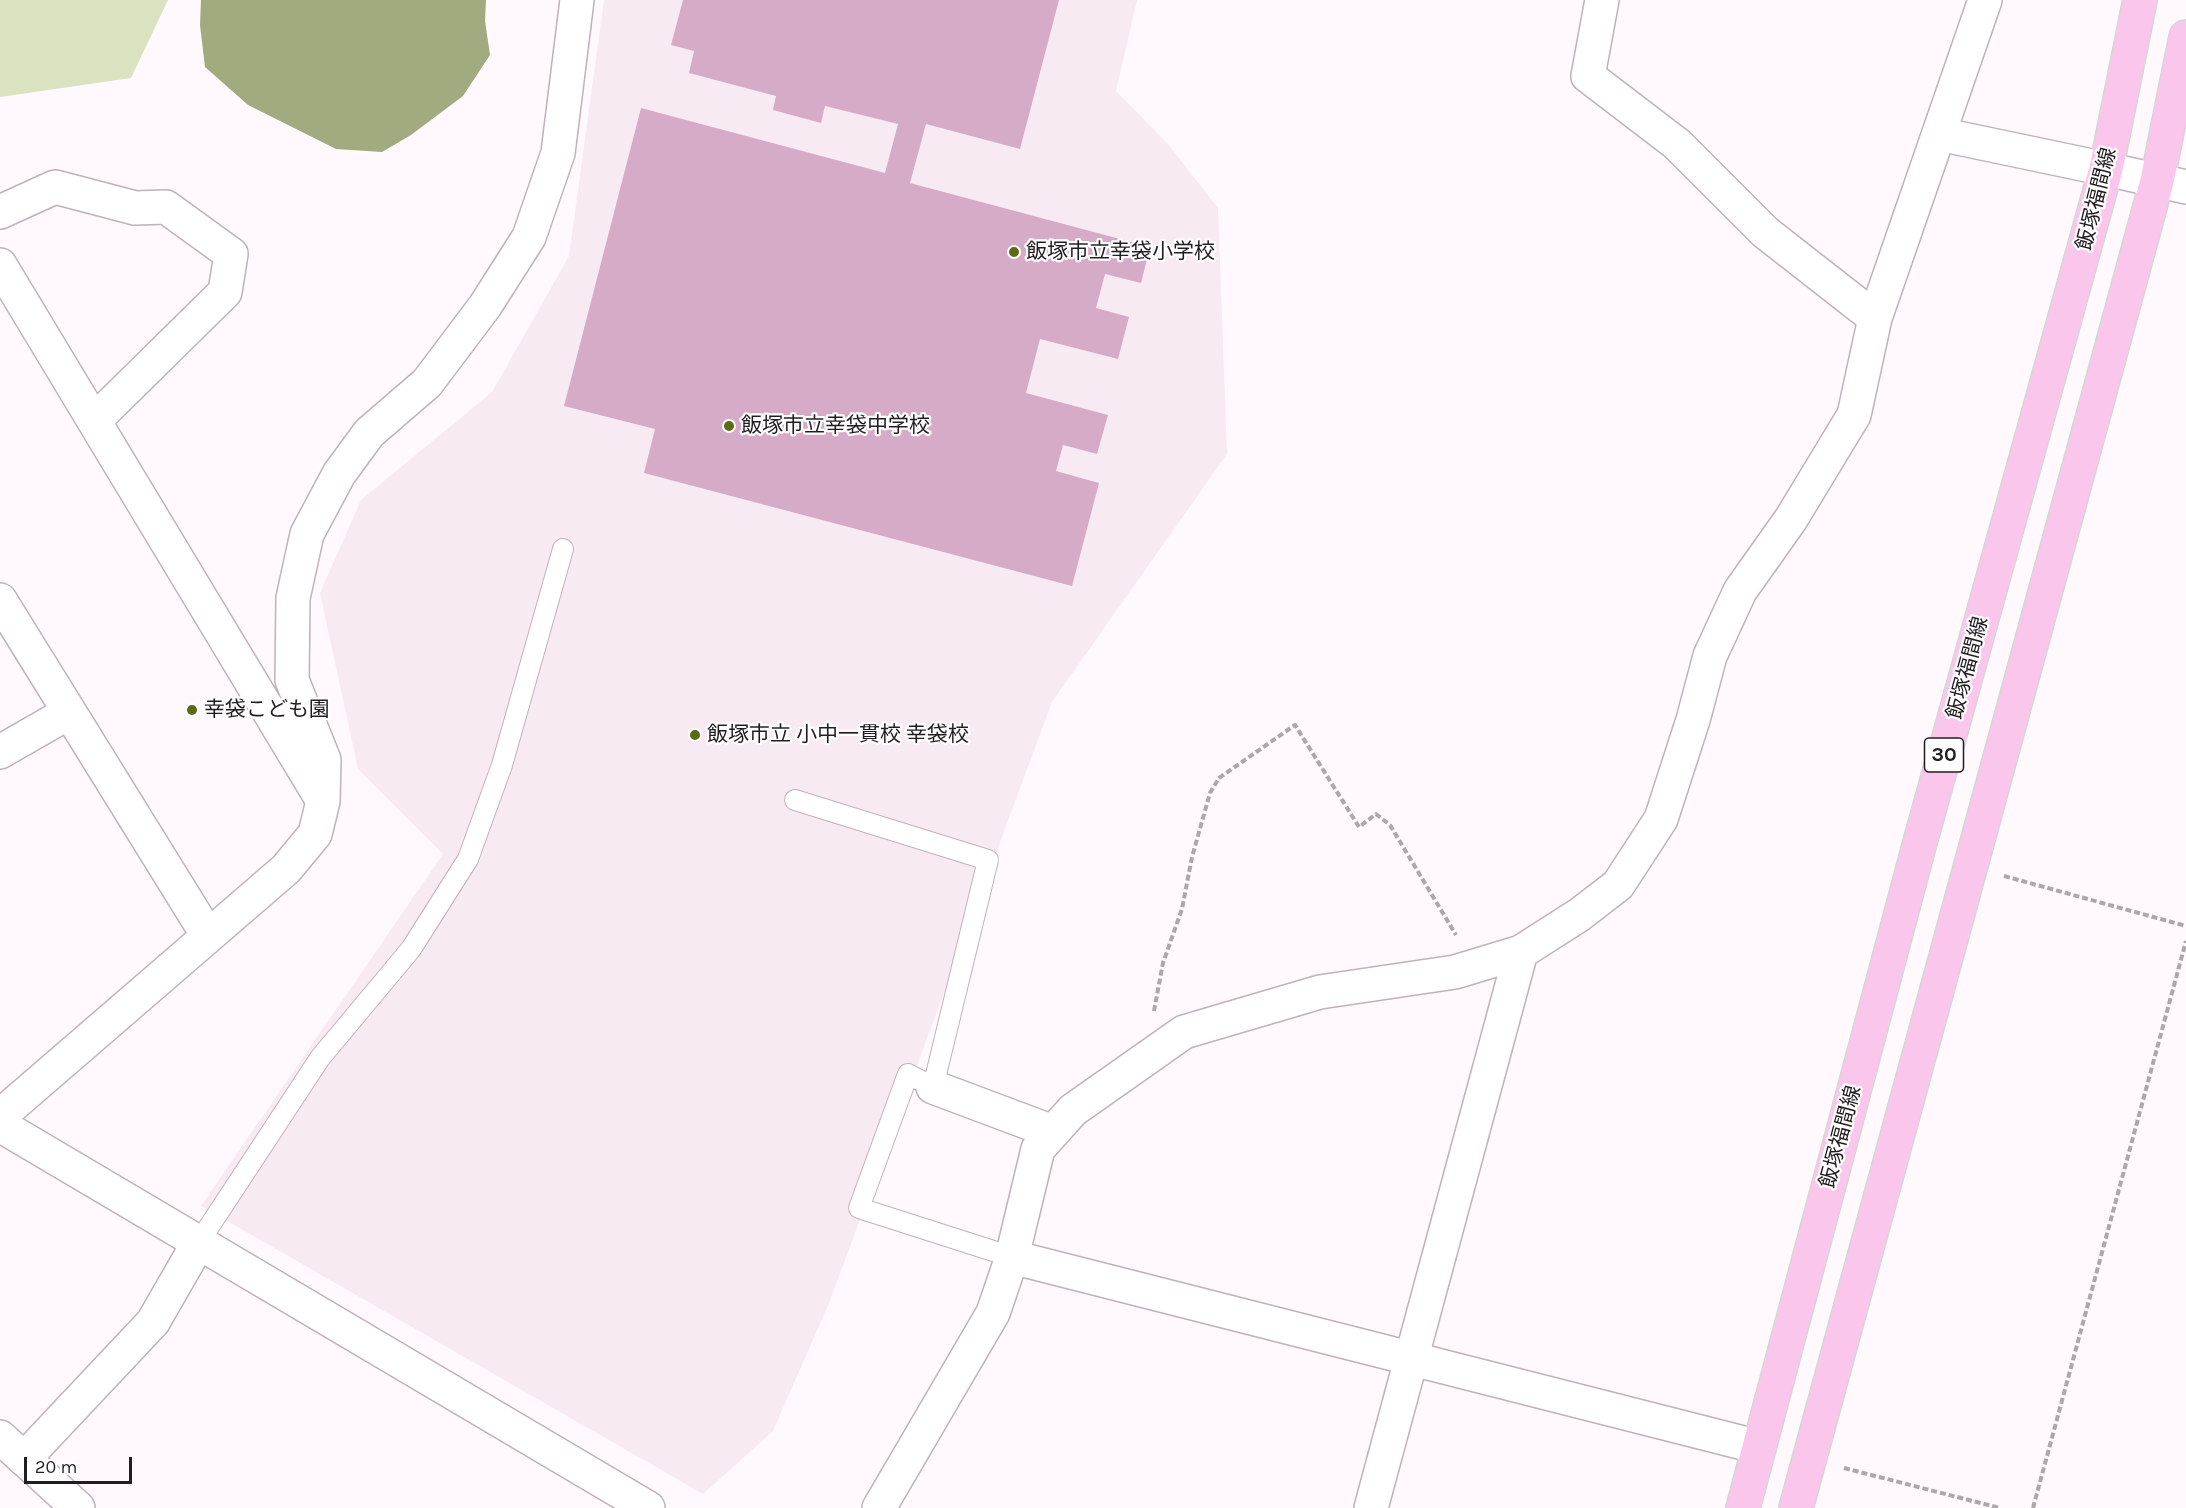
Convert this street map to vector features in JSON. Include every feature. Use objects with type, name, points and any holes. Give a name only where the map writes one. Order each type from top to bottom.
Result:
[{"type":"main road","name":"飯塚福間線","points":[[1743,1508],[1919,846],[2106,169],[2140,0]]},
{"type":"main road","name":"30","points":[[1796,1508],[1969,866],[2172,184],[2186,37]]},
{"type":"street","points":[[0,1116],[207,934],[286,869],[315,834],[323,801],[324,760],[292,680],[293,598],[307,534],[339,474],[369,433],[427,383],[485,306],[529,237],[558,153],[578,0]]},
{"type":"street","points":[[1602,0],[1588,76],[1677,144],[1765,232],[1875,318]]},
{"type":"street","points":[[879,1508],[993,1313],[1012,1257],[1038,1149],[1073,1110],[1184,1032],[1320,992],[1455,972],[1521,952],[1579,915],[1618,885],[1661,819],[1693,720],[1710,656],[1740,591],[1791,519],[1854,415],[1875,318],[1985,0]]},
{"type":"street","points":[[1940,134],[2172,184]]},
{"type":"street","points":[[0,212],[55,187],[135,208],[166,207],[231,254],[225,292],[94,421]]},
{"type":"street","points":[[0,265],[323,801]]},
{"type":"street","points":[[0,600],[207,934]]},
{"type":"street","points":[[0,752],[68,713]]},
{"type":"street","points":[[1371,1508],[1521,952]]},
{"type":"street","points":[[933,1087],[1053,1132]]},
{"type":"street","points":[[0,1125],[648,1508]]},
{"type":"street","points":[[24,1459],[153,1322],[198,1242]]},
{"type":"street","points":[[1012,1257],[1759,1447]]},
{"type":"street","points":[[0,1437],[78,1508]]},
{"type":"lane","points":[[198,1242],[320,1058],[411,949],[468,859],[502,765],[563,549]]},
{"type":"lane","points":[[795,800],[988,860],[933,1087],[908,1074],[859,1208],[1012,1257]]},
{"type":"path","points":[[1169,1043],[1153,1016],[1163,963],[1182,909],[1192,857],[1210,793],[1219,778],[1295,725],[1359,826],[1376,814],[1390,825],[1451,923],[1469,967]]},
{"type":"path","points":[[1969,866],[2186,926]]},
{"type":"path","points":[[2033,1508],[2186,940]]},
{"type":"path","points":[[1808,1459],[2000,1508]]},
{"type":"shaded area","points":[[0,0],[168,0],[131,78],[0,97]]},
{"type":"shaded area","points":[[201,0],[486,0],[485,21],[490,55],[463,96],[411,135],[382,152],[336,149],[248,105],[205,67],[200,25]]},
{"type":"shaded area","name":"飯塚市立 小中一貫校 幸袋校","points":[[604,0],[1137,0],[1116,91],[1168,144],[1218,208],[1227,454],[1052,702],[829,1303],[773,1431],[703,1494],[201,1206],[443,854],[358,769],[320,593],[361,500],[492,392],[569,256]]},
{"type":"building","points":[[683,0],[1059,0],[1020,149],[926,124],[910,183],[1150,247],[1141,283],[1105,274],[1096,308],[1129,317],[1118,359],[1040,339],[1026,393],[1108,415],[1097,454],[1063,445],[1056,471],[1099,483],[1072,586],[644,473],[655,429],[564,406],[641,108],[885,173],[898,124],[825,106],[821,123],[773,110],[776,96],[689,73],[694,51],[671,45]]},
{"type":"place","name":"飯塚市立幸袋小学校","points":[[1014,252]]},
{"type":"place","name":"飯塚市立幸袋中学校","points":[[729,426]]},
{"type":"place","name":"幸袋こども園","points":[[192,710]]},
{"type":"place","name":"飯塚市立 小中一貫校 幸袋校","points":[[695,735]]}]
